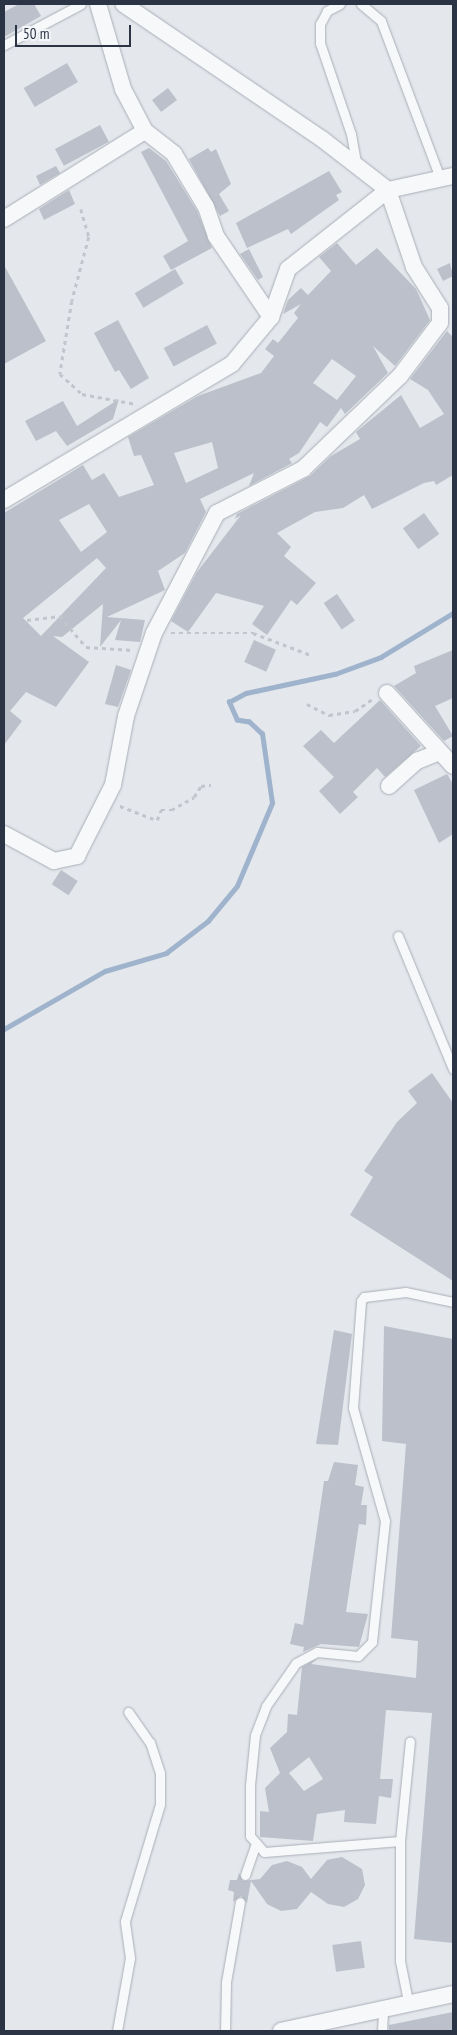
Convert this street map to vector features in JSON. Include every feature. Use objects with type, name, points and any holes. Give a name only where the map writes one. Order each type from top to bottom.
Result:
[{"type":"street","points":[[98,4],[123,89],[146,131],[174,154],[206,207],[216,236],[271,317]]},
{"type":"street","points":[[4,834],[54,861],[66,862],[77,856],[105,801],[154,633],[218,514],[303,469],[400,376],[440,324],[440,308],[414,267],[388,190],[356,163],[123,4]]},
{"type":"street","points":[[4,219],[146,131]]},
{"type":"street","points":[[4,500],[154,407],[232,364],[271,317],[288,269],[388,190],[447,177]]},
{"type":"street","points":[[387,692],[437,753],[453,766]]},
{"type":"street","points":[[389,786],[417,760],[437,753]]},
{"type":"street","points":[[281,2031],[382,2012],[453,1994]]},
{"type":"lane","points":[[4,45],[81,4]]},
{"type":"lane","points":[[340,4],[327,12],[320,24],[320,42],[351,134],[356,163]]},
{"type":"lane","points":[[361,4],[380,21],[447,177]]},
{"type":"lane","points":[[398,936],[453,1069]]},
{"type":"lane","points":[[400,1842],[264,1852],[254,1846],[250,1836],[250,1785],[255,1735],[266,1706],[306,1655],[358,1656],[372,1642],[385,1521],[353,1408],[361,1301],[370,1296],[406,1292],[453,1302]]},
{"type":"lane","points":[[117,2031],[130,1958],[125,1921],[160,1804],[160,1772],[150,1743],[128,1712]]},
{"type":"lane","points":[[409,2006],[400,1961],[400,1842],[410,1741]]},
{"type":"lane","points":[[245,1875],[254,1846]]},
{"type":"lane","points":[[224,2031],[226,1982],[240,1902]]},
{"type":"lane","points":[[382,2012],[382,2031]]},
{"type":"path","points":[[81,209],[90,237],[72,301],[60,374],[82,394],[154,407]]},
{"type":"path","points":[[28,620],[60,616],[86,647],[148,652]]},
{"type":"path","points":[[154,633],[253,633],[310,655]]},
{"type":"path","points":[[307,704],[329,715],[338,714],[354,711],[387,692]]},
{"type":"path","points":[[105,801],[156,820],[161,810],[171,810],[194,797],[201,786],[211,785]]},
{"type":"building","points":[[19,4],[34,4],[41,16],[4,37],[4,12]]},
{"type":"building","points":[[67,63],[78,82],[35,107],[24,88]]},
{"type":"building","points":[[168,88],[177,100],[161,112],[152,100]]},
{"type":"building","points":[[100,125],[109,142],[64,166],[55,149]]},
{"type":"building","points":[[149,148],[166,161],[197,211],[212,248],[171,270],[163,256],[188,241],[141,152]]},
{"type":"building","points":[[208,148],[211,152],[216,149],[231,184],[219,194],[229,211],[220,216],[189,159]]},
{"type":"building","points":[[56,166],[60,173],[40,185],[36,176]]},
{"type":"building","points":[[329,171],[342,192],[336,195],[339,200],[291,234],[288,229],[247,248],[236,223]]},
{"type":"building","points":[[69,190],[75,204],[44,220],[39,209]]},
{"type":"building","points":[[337,243],[356,265],[377,248],[416,289],[430,320],[395,366],[373,346],[388,373],[345,414],[341,408],[327,427],[320,422],[299,453],[289,459],[292,463],[249,486],[254,473],[200,499],[206,512],[185,553],[158,571],[165,590],[107,617],[145,620],[140,642],[115,640],[121,620],[100,647],[103,604],[62,637],[53,636],[89,662],[56,707],[26,692],[10,711],[22,721],[4,745],[4,513],[83,465],[92,480],[104,473],[119,497],[154,485],[141,455],[134,456],[128,437],[198,396],[261,373],[274,356],[265,349],[273,339],[278,343],[298,318],[294,313],[301,304],[283,314],[288,300],[301,288],[308,295],[331,271],[319,257]],"holes":[[[332,359],[356,376],[337,400],[313,383]],[[212,442],[218,468],[186,483],[174,453]],[[89,504],[107,532],[81,552],[59,520]],[[97,558],[106,568],[41,636],[23,618]]]},
{"type":"building","points":[[249,249],[263,277],[258,280],[240,254]]},
{"type":"building","points":[[450,263],[453,276],[443,281],[437,269]]},
{"type":"building","points":[[4,265],[46,341],[4,364]]},
{"type":"building","points":[[175,269],[184,284],[143,308],[135,293]]},
{"type":"building","points":[[118,320],[149,378],[131,389],[119,370],[115,372],[94,333]]},
{"type":"building","points":[[207,325],[217,344],[174,367],[164,348]]},
{"type":"building","points":[[447,331],[453,337],[453,475],[436,485],[434,481],[424,483],[372,509],[364,495],[343,508],[315,512],[277,533],[291,547],[284,556],[316,583],[297,605],[291,600],[267,635],[252,624],[264,606],[216,593],[188,632],[171,621],[197,572],[241,515],[235,519],[237,514],[310,476],[331,456],[360,439],[356,432],[401,395],[420,428],[444,414],[428,390],[410,379]]},
{"type":"building","points":[[119,399],[113,419],[67,446],[56,431],[36,441],[25,421],[63,401],[77,426]]},
{"type":"building","points":[[424,513],[439,534],[418,549],[403,528]]},
{"type":"building","points":[[337,594],[355,621],[342,629],[324,603]]},
{"type":"building","points":[[254,640],[276,650],[266,672],[244,662]]},
{"type":"building","points":[[453,650],[453,698],[435,706],[453,736],[444,741],[394,686],[416,673],[414,666]]},
{"type":"building","points":[[116,665],[131,670],[118,707],[105,704]]},
{"type":"building","points":[[380,700],[421,746],[385,777],[377,768],[353,792],[358,797],[340,814],[319,791],[334,777],[303,746],[321,730],[334,743]]},
{"type":"building","points":[[447,774],[453,784],[453,834],[439,843],[414,790]]},
{"type":"building","points":[[61,870],[78,881],[69,895],[52,884]]},
{"type":"building","points":[[432,1073],[453,1103],[453,1281],[350,1215],[373,1177],[364,1171],[397,1122],[417,1103],[408,1091]]},
{"type":"building","points":[[384,1326],[453,1339],[453,1943],[414,1939],[432,1713],[386,1710],[380,1779],[393,1779],[391,1798],[379,1796],[376,1824],[344,1822],[345,1810],[317,1814],[313,1841],[260,1837],[260,1811],[269,1812],[265,1788],[280,1773],[270,1748],[287,1732],[288,1714],[297,1715],[302,1667],[318,1658],[311,1664],[416,1678],[418,1641],[391,1638],[406,1444],[382,1441]],"holes":[[[309,1757],[323,1779],[304,1791],[289,1773]]]},
{"type":"building","points":[[334,1330],[352,1334],[338,1445],[316,1444]]},
{"type":"building","points":[[334,1462],[358,1465],[355,1485],[364,1487],[361,1505],[367,1505],[366,1525],[359,1524],[346,1612],[368,1614],[359,1647],[321,1644],[303,1652],[304,1647],[290,1644],[295,1623],[303,1625],[324,1481],[328,1481]]},
{"type":"building","points":[[342,1857],[362,1869],[365,1885],[358,1899],[344,1907],[328,1904],[311,1892],[297,1909],[281,1911],[267,1904],[251,1881],[247,1903],[241,1896],[233,1902],[234,1892],[228,1890],[230,1880],[237,1880],[239,1873],[243,1881],[260,1879],[272,1865],[287,1861],[302,1867],[311,1879],[327,1860]]},
{"type":"building","points":[[361,1941],[365,1968],[336,1972],[332,1945]]},
{"type":"building","points":[[453,2012],[453,2031],[389,2031],[389,2025]]},
{"type":"waterway","points":[[4,1029],[105,971],[166,953],[208,921],[237,886],[272,803],[262,734],[249,722],[237,720],[229,702],[246,693],[335,674],[381,657],[453,613]]}]
